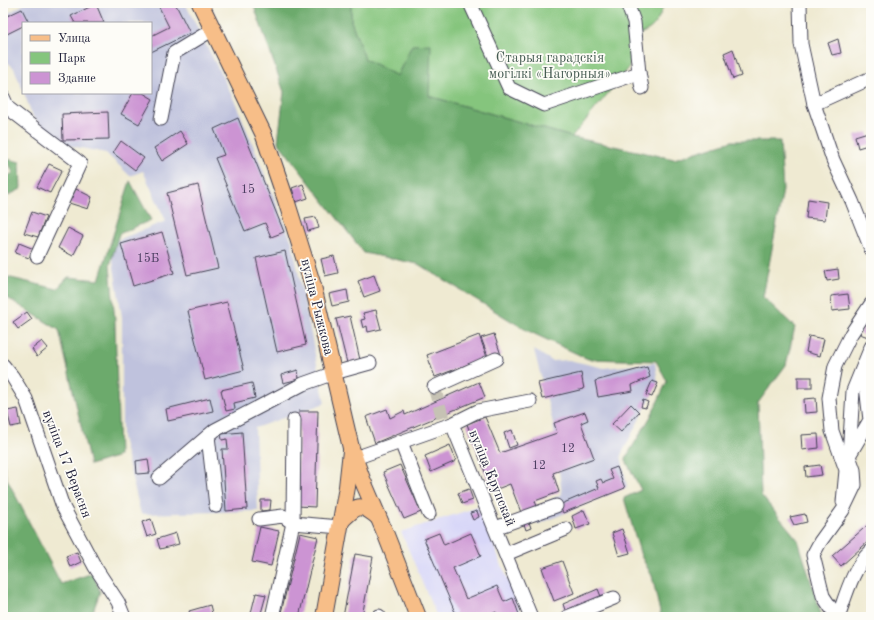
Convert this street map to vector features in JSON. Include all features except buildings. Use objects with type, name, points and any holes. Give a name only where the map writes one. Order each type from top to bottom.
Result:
[{"type":"main road","name":"вуліца Рыжкова","points":[[200,4],[262,133],[286,200],[313,286],[353,453],[362,479],[418,617]]},
{"type":"main road","points":[[324,617],[353,453]]},
{"type":"main road","points":[[341,524],[354,508],[363,507],[369,509],[378,517]]},
{"type":"street","points":[[470,3],[509,88],[544,105],[639,73]]},
{"type":"street","points":[[627,3],[634,22],[642,88]]},
{"type":"street","points":[[800,3],[801,44],[814,104],[833,160],[852,201],[871,249]]},
{"type":"street","points":[[160,119],[174,52],[207,33],[214,31]]},
{"type":"street","points":[[814,104],[871,78]]},
{"type":"street","points":[[5,106],[80,163],[37,256]]},
{"type":"street","points":[[843,510],[846,470],[832,431],[829,398],[835,366],[851,334],[871,304]]},
{"type":"street","points":[[837,617],[823,596],[813,555],[820,542],[843,510],[855,485],[854,470],[849,456],[853,391],[871,347]]},
{"type":"street","points":[[434,387],[496,359]]},
{"type":"street","points":[[159,478],[215,430],[303,384],[334,373],[370,363]]},
{"type":"street","name":"вуліца 17 Верасня","points":[[3,365],[12,376],[26,400],[63,507],[95,567],[118,602],[124,617]]},
{"type":"street","points":[[849,456],[870,419],[869,382]]},
{"type":"street","points":[[452,424],[478,411],[530,401]]},
{"type":"street","points":[[272,617],[292,523],[294,420]]},
{"type":"street","name":"вуліца Крупскай","points":[[353,453],[402,442],[452,424],[531,617]]},
{"type":"street","points":[[208,436],[216,506]]},
{"type":"street","points":[[402,442],[429,514]]},
{"type":"street","points":[[495,528],[556,506]]},
{"type":"street","points":[[259,519],[283,516],[292,523],[341,524]]},
{"type":"street","points":[[506,554],[566,529]]},
{"type":"street","points":[[837,617],[849,584],[864,557],[871,551]]},
{"type":"street","points":[[567,617],[614,598]]},
{"type":"shaded area","points":[[26,3],[185,3],[238,108],[292,242],[325,403],[255,428],[258,511],[141,514],[122,438],[122,317],[110,243],[166,221],[143,171],[130,176],[106,153],[62,144],[33,117],[24,94],[152,94],[152,22],[22,22],[22,88],[14,68],[3,58],[3,16]]},
{"type":"shaded area","points":[[534,350],[552,361],[569,360],[604,368],[655,363],[658,383],[621,455],[627,487],[539,524],[522,515],[562,494],[553,423]]},
{"type":"shaded area","points":[[478,507],[523,617],[437,617],[401,532]]},
{"type":"green space","points":[[253,3],[351,3],[351,21],[365,59],[397,76],[412,45],[431,44],[429,96],[572,137],[674,159],[732,141],[780,141],[783,190],[763,297],[795,327],[786,365],[758,403],[761,495],[798,540],[822,617],[661,617],[652,576],[641,556],[624,498],[641,490],[625,459],[651,416],[667,381],[656,361],[588,359],[526,330],[418,264],[364,253],[278,142],[284,92]]},
{"type":"green space","name":"Старыя гарадскія могілкі «Нагорныя»","points":[[351,3],[665,3],[654,25],[640,34],[628,69],[572,137],[429,96],[412,45],[397,76],[365,59],[351,21]]},
{"type":"green space","points":[[7,159],[20,162],[21,189],[3,198],[3,179],[13,173]]},
{"type":"green space","points":[[130,181],[151,220],[119,234],[110,265],[115,321],[119,456],[90,465],[59,330],[6,297],[3,298],[3,276],[57,289],[68,277],[99,280]]},
{"type":"green space","points":[[3,461],[6,477],[61,584],[93,573],[100,592],[91,617],[3,617]]},
{"type":"tunnel","points":[[434,387],[445,426]]}]
